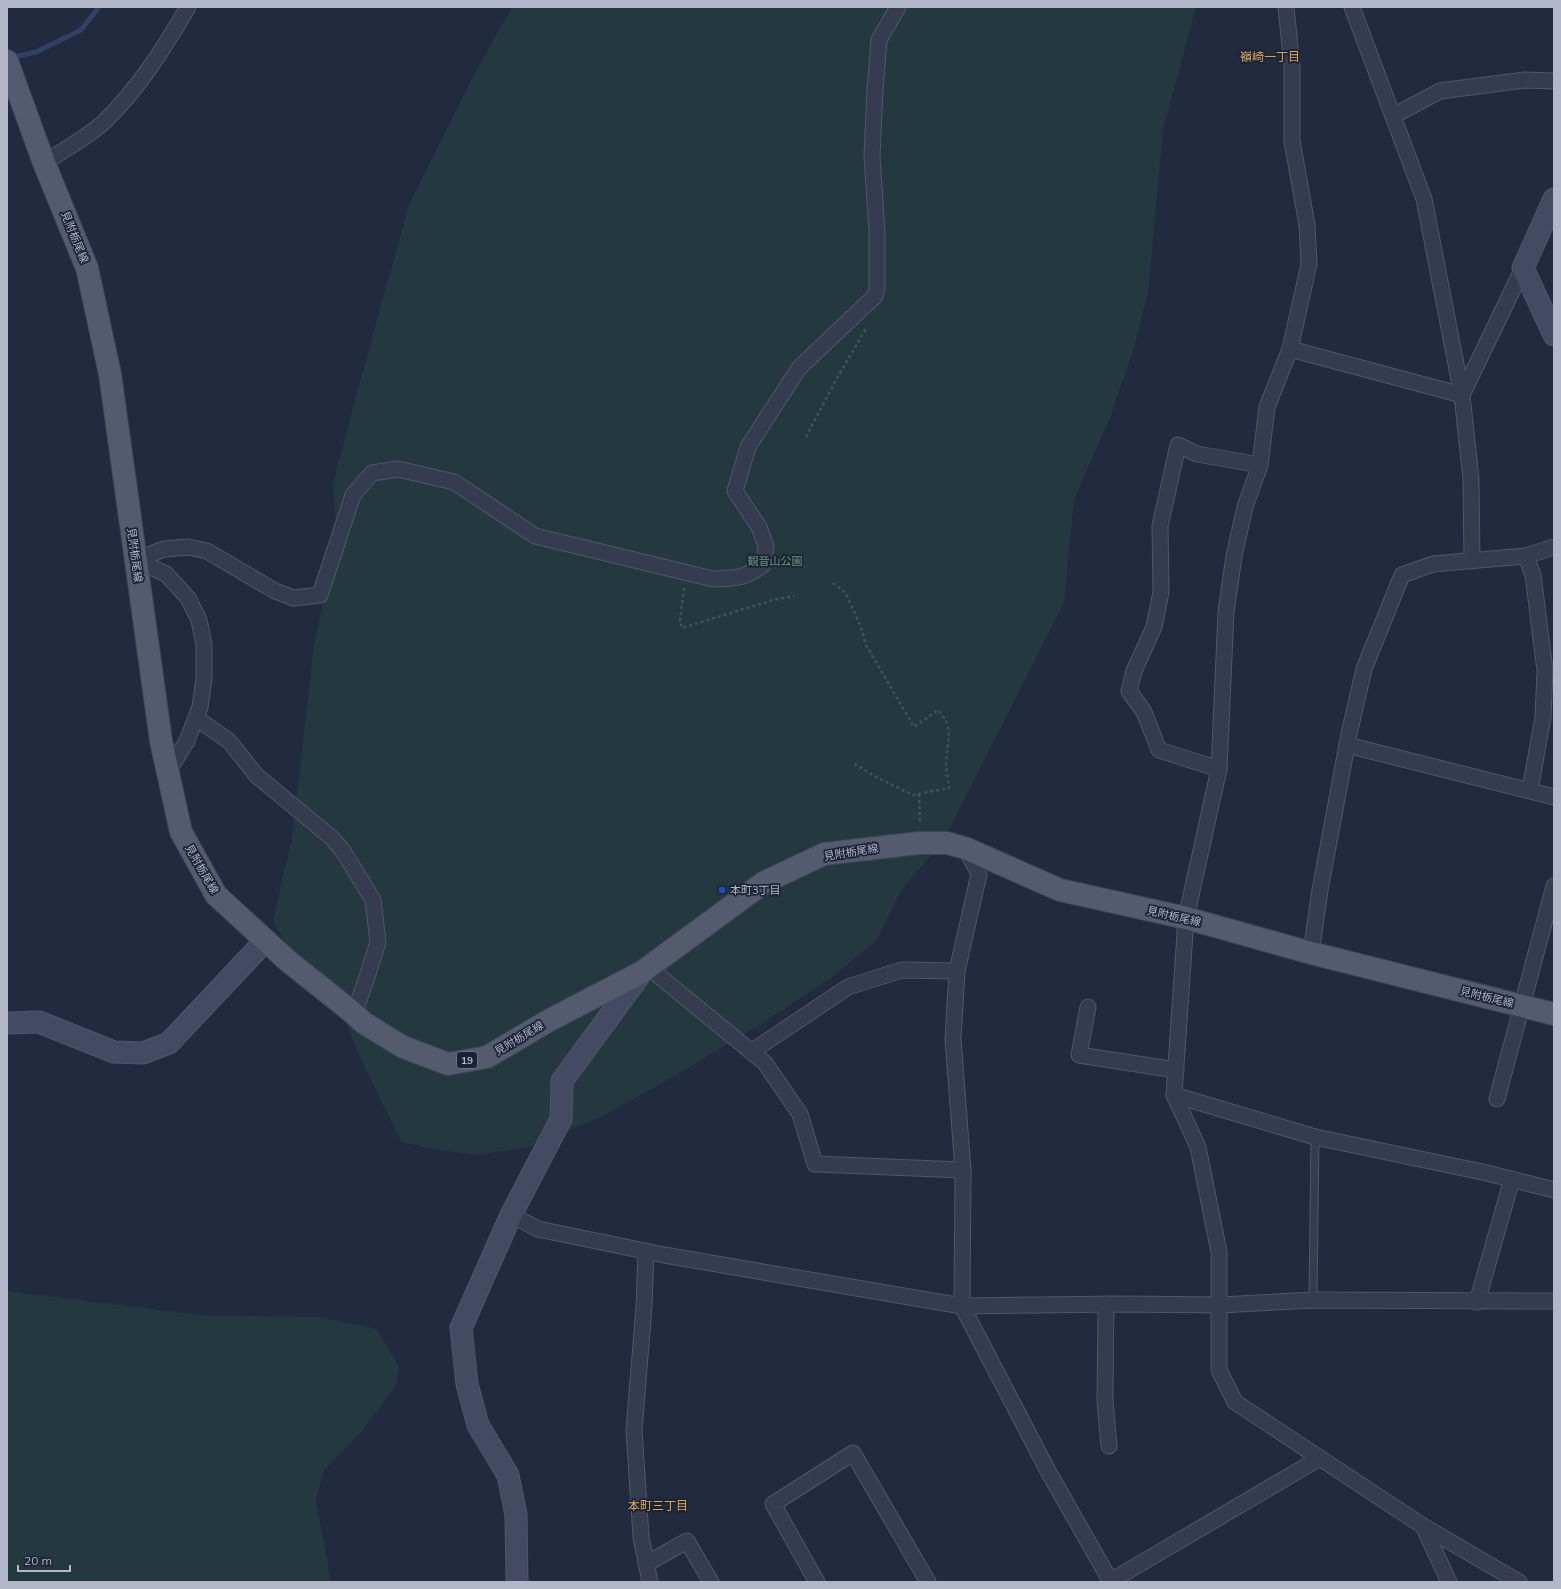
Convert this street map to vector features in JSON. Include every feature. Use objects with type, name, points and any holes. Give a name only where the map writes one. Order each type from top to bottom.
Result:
[{"type":"main road","name":"見附栃尾線","points":[[8,64],[44,163],[87,268],[110,374],[161,741],[181,832],[216,895],[288,961],[364,1023],[403,1047],[448,1064],[487,1057],[548,1021],[645,970],[763,883],[824,854],[919,843],[947,843],[965,848],[1060,890],[1186,918],[1311,953],[1554,1014]]},
{"type":"street","points":[[44,163],[104,122],[139,83],[165,46],[188,7]]},
{"type":"street","points":[[136,560],[164,549],[188,548],[207,551],[275,591],[294,598],[320,595],[353,495],[372,473],[398,469],[454,482],[535,536],[628,558],[686,574],[713,579],[749,575],[764,564],[766,546],[759,528],[735,491],[748,447],[799,368],[875,296],[878,289],[877,232],[872,156],[879,40],[898,7]]},
{"type":"street","points":[[1286,7],[1292,66],[1292,141],[1307,224],[1309,264],[1290,349],[1267,407],[1260,465],[1242,521],[1234,556],[1226,612],[1219,769],[1186,918],[1174,1096],[1198,1147],[1219,1252],[1220,1305],[1218,1370],[1235,1402],[1423,1526],[1519,1582]]},
{"type":"street","points":[[1352,7],[1424,199],[1462,395],[1471,479],[1472,561]]},
{"type":"street","points":[[1393,116],[1440,91],[1525,80],[1554,80]]},
{"type":"street","points":[[1462,395],[1552,207]]},
{"type":"street","points":[[1523,268],[1554,335]]},
{"type":"street","points":[[1290,349],[1462,395]]},
{"type":"street","points":[[1219,769],[1159,750],[1144,712],[1130,691],[1134,672],[1154,628],[1161,592],[1160,526],[1178,445],[1197,454],[1260,465]]},
{"type":"street","points":[[1311,953],[1320,890],[1347,745],[1364,669],[1402,575],[1433,564],[1526,556],[1554,547]]},
{"type":"street","points":[[1526,556],[1533,575],[1546,671],[1543,717],[1530,790]]},
{"type":"street","points":[[136,560],[166,574],[188,598],[199,620],[204,645],[204,679],[196,718],[187,741],[167,773]]},
{"type":"street","points":[[196,718],[229,741],[257,776],[332,838],[343,851],[373,900],[378,942],[358,1003],[352,1012]]},
{"type":"street","points":[[1347,745],[1554,797]]},
{"type":"street","points":[[965,848],[979,874],[957,971],[953,1039],[963,1170],[962,1306],[1048,1471],[1110,1582],[1320,1458]]},
{"type":"street","points":[[1497,1099],[1554,886]]},
{"type":"street","points":[[7,1023],[39,1022],[114,1052],[142,1054],[169,1042],[266,940]]},
{"type":"street","points":[[517,1582],[516,1515],[508,1475],[478,1425],[467,1384],[461,1328],[511,1215],[561,1119],[562,1081],[645,970],[765,1063],[800,1114],[815,1164],[963,1170]]},
{"type":"street","points":[[751,1052],[848,987],[902,970],[957,971]]},
{"type":"street","points":[[1088,1007],[1079,1055],[1176,1070]]},
{"type":"street","points":[[1174,1096],[1315,1137],[1512,1179],[1554,1190]]},
{"type":"street","points":[[1477,1302],[1512,1179]]},
{"type":"street","points":[[511,1215],[538,1229],[646,1251],[836,1286],[962,1306],[1106,1304],[1220,1305],[1313,1300],[1477,1302],[1554,1301]]},
{"type":"street","points":[[646,1251],[644,1306],[634,1430],[641,1537],[650,1582]]},
{"type":"street","points":[[1106,1304],[1105,1401],[1109,1446]]},
{"type":"street","points":[[817,1582],[773,1504],[853,1453],[928,1582]]},
{"type":"street","points":[[1423,1526],[1449,1582]]},
{"type":"street","points":[[646,1564],[687,1541],[710,1582]]},
{"type":"lane","points":[[1313,1300],[1315,1137]]},
{"type":"path","points":[[806,437],[837,378],[872,317],[866,303]]},
{"type":"path","points":[[686,574],[680,620],[682,628],[773,600],[794,596]]},
{"type":"path","points":[[833,583],[845,592],[861,627],[866,646],[914,728],[938,710],[946,719],[949,735],[946,764],[949,788],[913,795],[878,778],[853,763]]},
{"type":"path","points":[[919,794],[921,815],[919,843]]},
{"type":"green space","name":"観音山公園","points":[[512,7],[1196,7],[1163,130],[1148,293],[1133,351],[1111,415],[1074,500],[1064,603],[943,841],[901,891],[877,940],[831,978],[761,1024],[671,1078],[599,1118],[525,1148],[475,1155],[427,1148],[401,1141],[363,1064],[346,1023],[317,985],[295,963],[273,920],[292,838],[314,645],[337,539],[333,483],[409,205],[475,73]]},
{"type":"green space","points":[[7,1291],[200,1315],[318,1317],[377,1329],[399,1367],[397,1384],[364,1429],[324,1470],[316,1500],[331,1582],[7,1582]]},
{"type":"waterway","points":[[10,58],[36,52],[81,30],[99,7]]},
{"type":"place","name":"本町3丁目","points":[[722,890]]},
{"type":"district","name":"嶺崎一丁目","points":[[1270,57]]},
{"type":"district","name":"本町三丁目","points":[[658,1506]]}]
